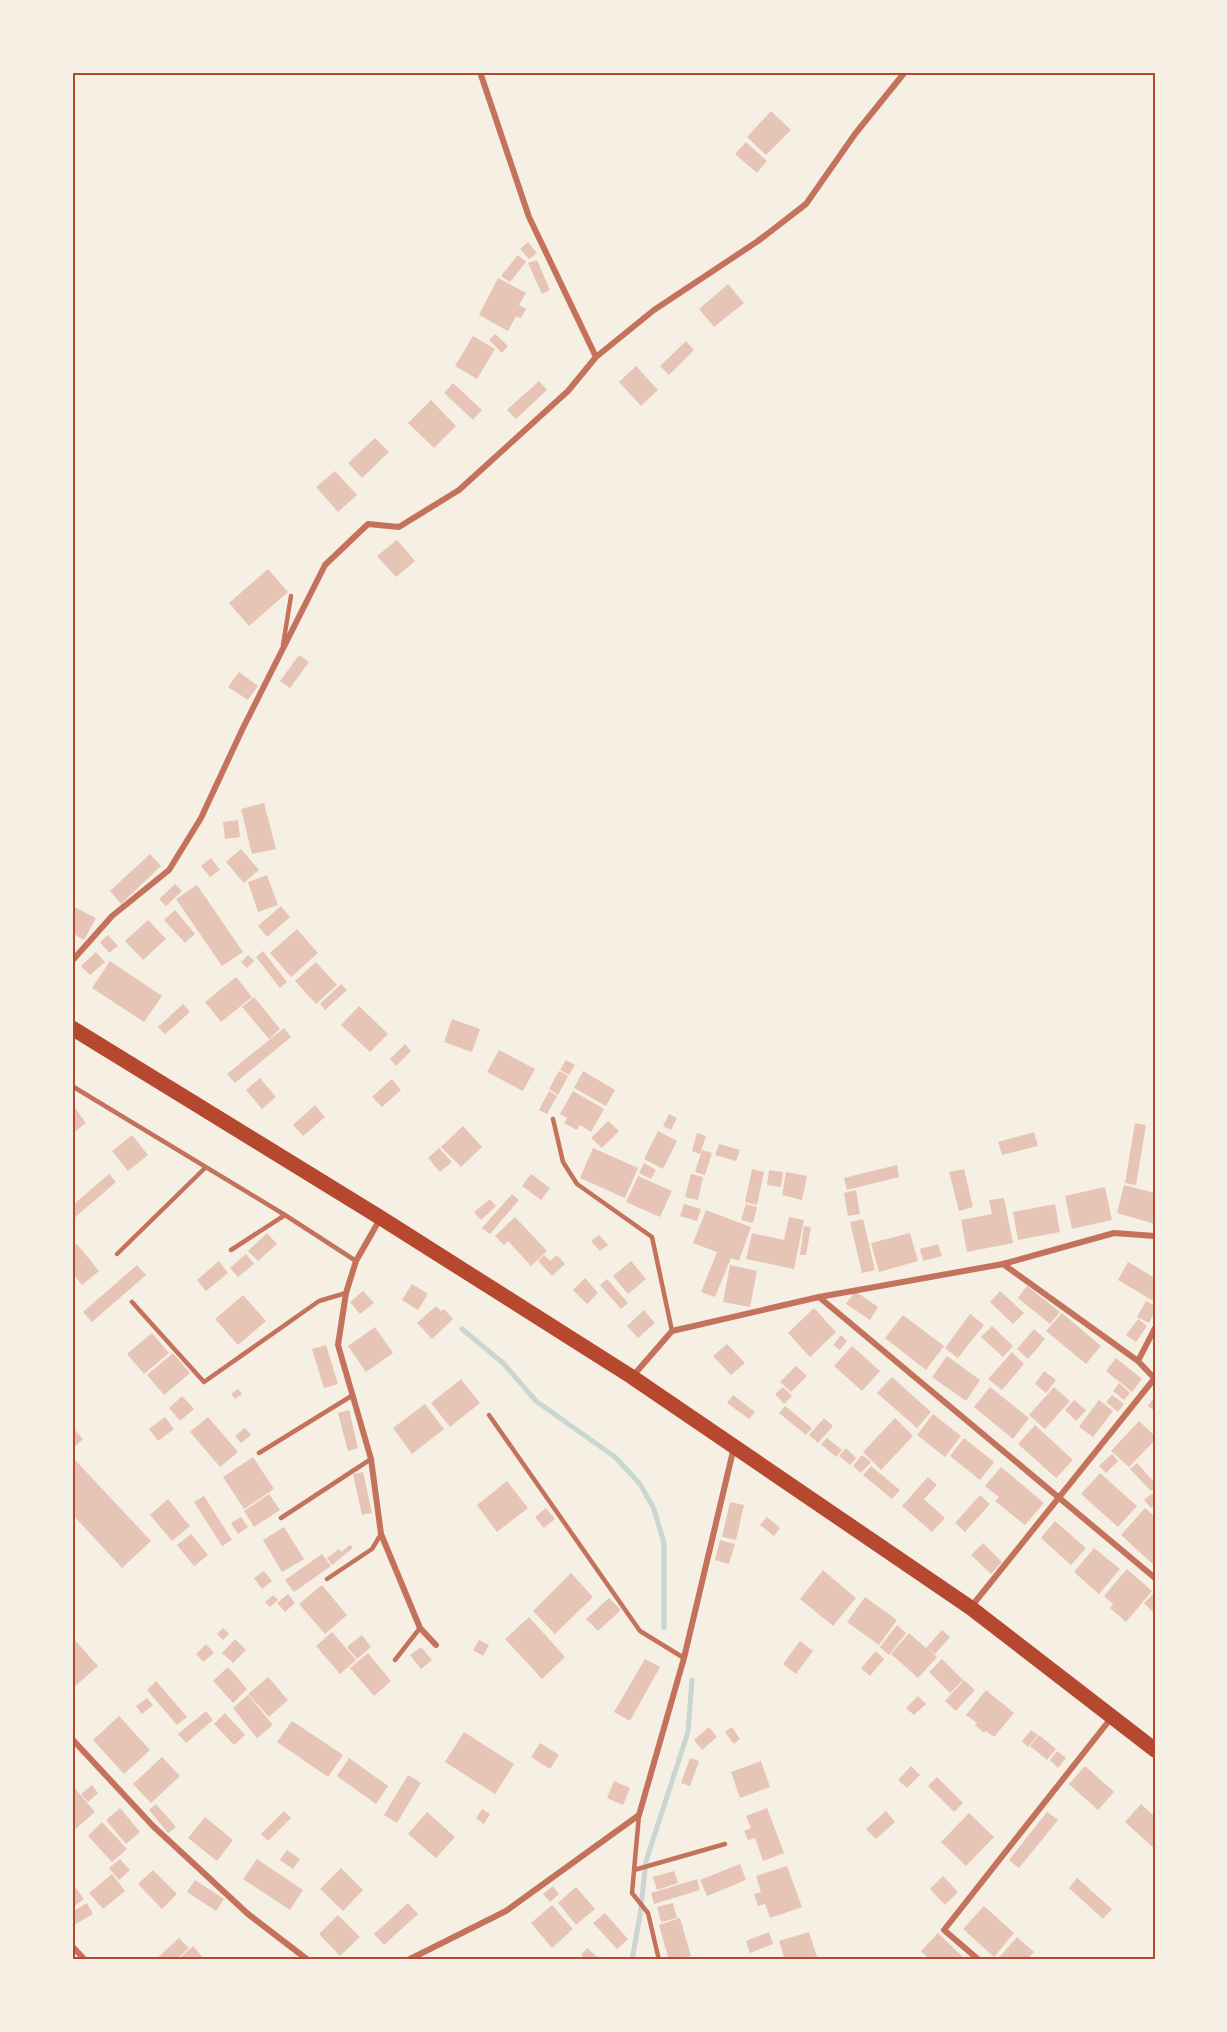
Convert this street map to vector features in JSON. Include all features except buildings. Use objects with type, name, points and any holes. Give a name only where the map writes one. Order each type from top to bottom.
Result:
[{"type":"main road","points":[[72,1029],[381,1218],[632,1377],[971,1608],[1155,1750]]},
{"type":"street","points":[[480,72],[529,217],[596,357]]},
{"type":"street","points":[[72,961],[112,916],[169,870],[201,818],[325,565],[368,524],[399,527],[459,490],[568,391],[596,357],[654,310],[758,241],[806,204],[855,134],[905,72]]},
{"type":"street","points":[[381,1218],[356,1261],[346,1293],[338,1345],[371,1460],[381,1534],[420,1628],[436,1645]]},
{"type":"street","points":[[632,1377],[672,1331],[819,1297],[1003,1263],[1114,1233],[1155,1236]]},
{"type":"street","points":[[971,1608],[1155,1379],[1138,1361],[1003,1263]]},
{"type":"street","points":[[819,1297],[1155,1578]]},
{"type":"street","points":[[1138,1361],[1155,1328]]},
{"type":"street","points":[[408,1960],[506,1911],[639,1815],[684,1658],[734,1446]]},
{"type":"street","points":[[979,1960],[944,1930],[1113,1716]]},
{"type":"street","points":[[72,1739],[153,1826],[248,1914],[308,1960]]},
{"type":"street","points":[[72,1946],[85,1960]]},
{"type":"lane","points":[[283,648],[291,596]]},
{"type":"lane","points":[[72,1086],[285,1215],[356,1261]]},
{"type":"lane","points":[[553,1119],[564,1162],[577,1184],[652,1237],[672,1331]]},
{"type":"lane","points":[[117,1254],[205,1168]]},
{"type":"lane","points":[[231,1250],[285,1215]]},
{"type":"lane","points":[[132,1302],[204,1382],[319,1301],[346,1293]]},
{"type":"lane","points":[[259,1453],[353,1395]]},
{"type":"lane","points":[[489,1415],[640,1631],[684,1658]]},
{"type":"lane","points":[[281,1518],[371,1460]]},
{"type":"lane","points":[[327,1579],[372,1549],[381,1534]]},
{"type":"lane","points":[[395,1660],[420,1628]]},
{"type":"lane","points":[[639,1815],[632,1893],[648,1913],[659,1960]]},
{"type":"lane","points":[[634,1870],[725,1844]]},
{"type":"waterway","points":[[462,1329],[503,1363],[536,1401],[615,1457],[640,1484],[654,1509],[664,1543],[664,1628]]},
{"type":"waterway","points":[[632,1960],[646,1861],[688,1732],[692,1680]]}]
